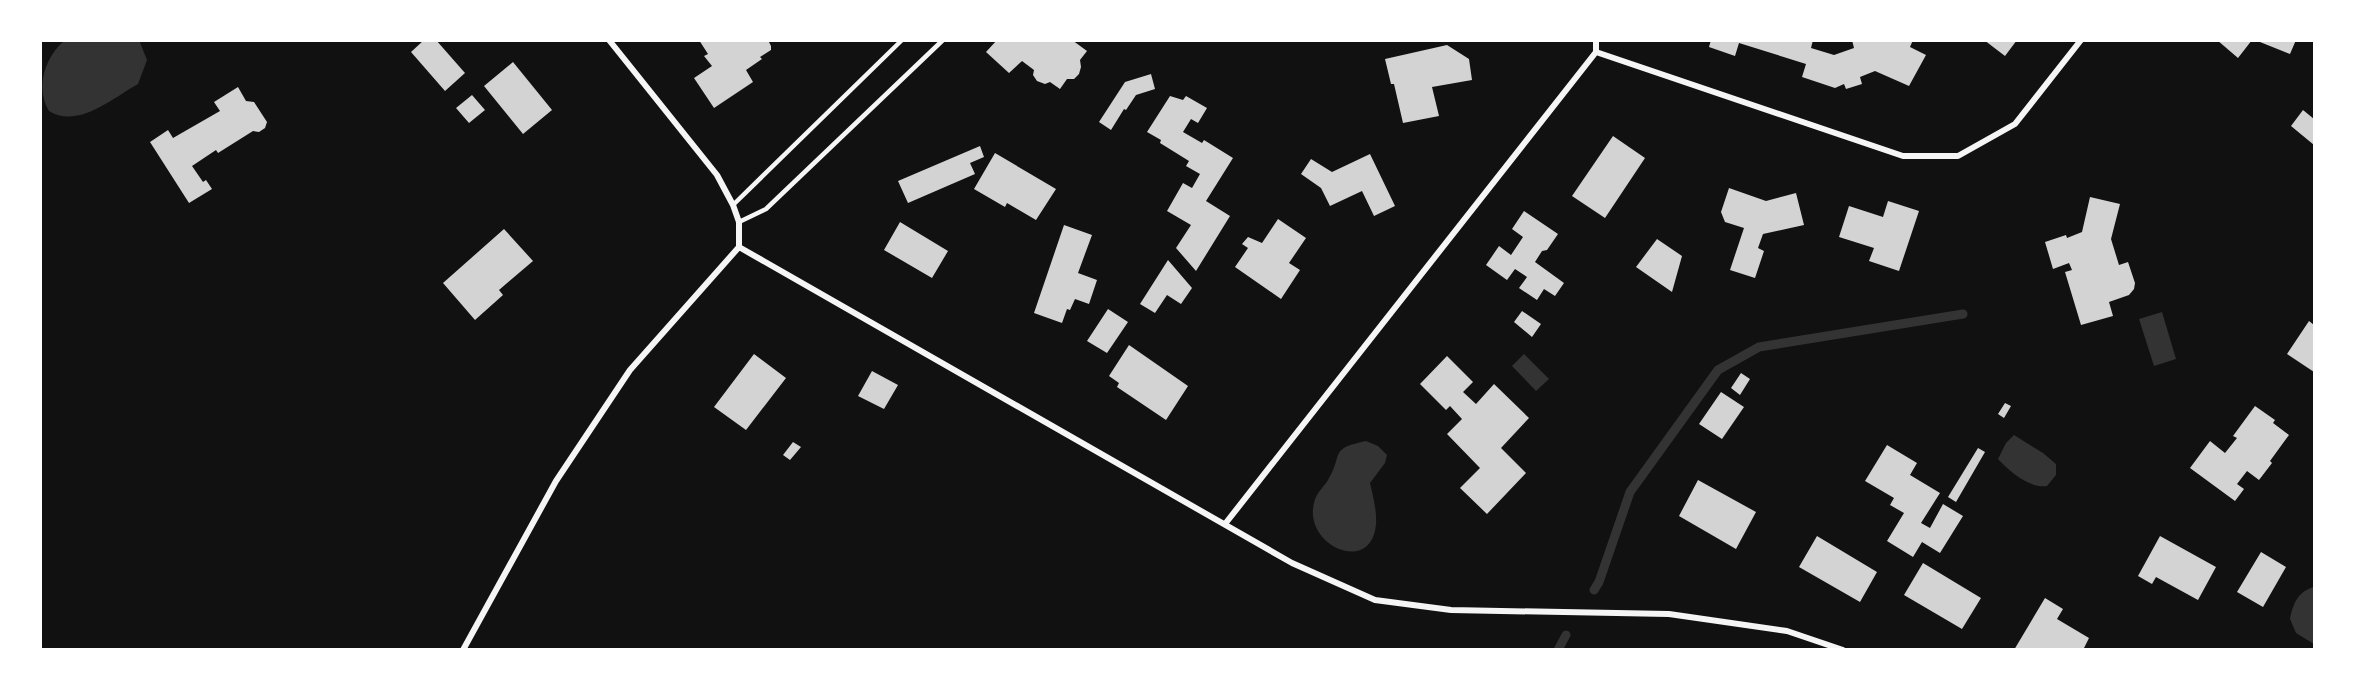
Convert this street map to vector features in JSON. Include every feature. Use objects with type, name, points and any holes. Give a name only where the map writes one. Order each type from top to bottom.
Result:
[{"type":"street","points":[[463,650],[556,481],[630,370],[739,247],[739,222],[717,175],[609,40]]},
{"type":"street","points":[[1225,524],[1596,52],[1596,40]]},
{"type":"street","points":[[1596,52],[1903,156],[1958,156],[2015,124],[2081,40]]},
{"type":"street","points":[[739,247],[1292,563],[1375,600],[1451,610],[1669,614],[1787,631],[1843,650]]},
{"type":"lane","points":[[733,205],[902,40]]},
{"type":"lane","points":[[739,222],[766,209],[943,40]]},
{"type":"shaded area","points":[[139,40],[147,60],[138,84],[95,110],[83,114],[60,116],[49,111],[43,93],[44,73],[52,55],[64,41]]},
{"type":"shaded area","points":[[2162,312],[2176,359],[2154,366],[2139,319]]},
{"type":"shaded area","points":[[1524,354],[1549,379],[1536,391],[1512,366]]},
{"type":"shaded area","points":[[2014,435],[2056,464],[2056,475],[2047,486],[2027,482],[2014,474],[1998,459],[2006,443]]},
{"type":"shaded area","points":[[1366,441],[1378,446],[1387,455],[1385,463],[1370,483],[1376,519],[1372,540],[1363,549],[1352,552],[1339,549],[1318,532],[1313,518],[1314,503],[1333,471],[1341,450]]},
{"type":"shaded area","points":[[2314,587],[2314,644],[2296,633],[2290,619],[2300,595]]},
{"type":"building","points":[[424,40],[436,40],[465,73],[445,91],[411,52]]},
{"type":"building","points":[[699,40],[768,40],[771,50],[746,70],[753,82],[714,108],[694,78],[712,66],[704,56],[708,54]]},
{"type":"building","points":[[997,40],[1072,40],[1087,51],[1080,60],[1079,74],[1074,79],[1067,79],[1060,89],[1050,82],[1045,84],[1037,81],[1033,75],[1034,70],[1022,61],[1009,73],[986,52]]},
{"type":"building","points":[[1711,40],[1813,40],[1811,48],[1834,55],[1854,48],[1852,40],[1913,40],[1910,47],[1926,55],[1909,86],[1875,71],[1860,77],[1862,84],[1846,89],[1844,84],[1835,88],[1802,77],[1806,64],[1739,43],[1735,56],[1709,47]]},
{"type":"building","points":[[1984,40],[2017,40],[2005,56]]},
{"type":"building","points":[[2217,40],[2252,40],[2238,58]]},
{"type":"building","points":[[2255,40],[2296,40],[2290,54]]},
{"type":"building","points":[[1447,45],[1469,59],[1472,80],[1432,87],[1439,116],[1403,123],[1394,84],[1391,84],[1385,59]]},
{"type":"building","points":[[513,62],[552,110],[523,134],[484,86]]},
{"type":"building","points":[[1151,74],[1155,89],[1136,95],[1111,130],[1099,122],[1125,82]]},
{"type":"building","points":[[238,87],[246,101],[254,102],[267,122],[265,128],[259,132],[253,131],[218,153],[216,150],[192,166],[203,182],[206,180],[212,189],[189,203],[150,142],[168,130],[173,138],[220,111],[214,102]]},
{"type":"building","points":[[472,95],[485,110],[469,123],[456,108]]},
{"type":"building","points":[[1170,96],[1183,100],[1186,96],[1207,108],[1198,123],[1191,119],[1183,132],[1202,143],[1204,140],[1233,158],[1206,201],[1230,216],[1196,271],[1176,248],[1191,225],[1167,211],[1183,183],[1192,188],[1200,174],[1186,166],[1189,161],[1147,132]]},
{"type":"building","points":[[2303,110],[2314,119],[2314,145],[2291,126]]},
{"type":"building","points":[[1613,136],[1645,158],[1605,218],[1572,196]]},
{"type":"building","points":[[980,146],[984,157],[970,163],[975,174],[908,203],[898,181]]},
{"type":"building","points":[[995,153],[1056,189],[1036,220],[1007,203],[1005,207],[974,189]]},
{"type":"building","points":[[1370,154],[1395,206],[1374,216],[1362,191],[1330,206],[1321,188],[1301,174],[1311,159],[1332,172]]},
{"type":"building","points":[[1729,188],[1766,201],[1796,193],[1804,225],[1763,234],[1758,248],[1764,251],[1755,278],[1730,270],[1744,228],[1725,222],[1721,212]]},
{"type":"building","points":[[2090,197],[2120,204],[2111,239],[2119,265],[2128,262],[2135,283],[2129,295],[2109,302],[2113,316],[2081,325],[2065,272],[2072,270],[2069,263],[2053,269],[2045,242],[2066,235],[2067,238],[2082,232]]},
{"type":"building","points":[[1888,201],[1919,211],[1899,271],[1869,261],[1874,248],[1839,237],[1849,206],[1883,217]]},
{"type":"building","points":[[1524,211],[1558,234],[1535,262],[1564,283],[1555,296],[1544,289],[1537,300],[1519,288],[1527,277],[1515,269],[1507,280],[1486,265],[1499,246],[1511,255],[1523,237],[1512,229]]},
{"type":"building","points":[[1278,219],[1306,238],[1289,263],[1300,270],[1281,299],[1235,267],[1248,248],[1242,244],[1248,237],[1262,243]]},
{"type":"building","points":[[900,222],[948,251],[932,278],[884,250]]},
{"type":"building","points":[[1064,225],[1092,235],[1078,273],[1097,280],[1089,304],[1075,299],[1070,310],[1067,309],[1062,323],[1034,313]]},
{"type":"building","points":[[504,229],[533,261],[499,290],[503,295],[475,320],[443,283]]},
{"type":"building","points":[[1657,239],[1682,256],[1672,292],[1636,267]]},
{"type":"building","points":[[1168,260],[1192,288],[1181,304],[1167,295],[1155,313],[1140,304]]},
{"type":"building","points":[[1108,309],[1128,322],[1107,353],[1087,341]]},
{"type":"building","points":[[1522,311],[1541,324],[1532,337],[1514,322]]},
{"type":"building","points":[[2309,321],[2314,325],[2314,372],[2287,354]]},
{"type":"building","points":[[1129,345],[1188,386],[1166,420],[1117,387],[1119,383],[1109,376]]},
{"type":"building","points":[[754,354],[786,378],[746,430],[714,407]]},
{"type":"building","points":[[1447,356],[1473,382],[1463,392],[1476,404],[1494,384],[1529,418],[1501,448],[1526,473],[1487,514],[1460,488],[1480,468],[1447,434],[1462,419],[1450,406],[1446,410],[1420,384]]},
{"type":"building","points":[[872,371],[898,385],[884,409],[858,396]]},
{"type":"building","points":[[1741,373],[1750,379],[1740,395],[1731,388]]},
{"type":"building","points":[[1721,392],[1744,407],[1722,439],[1699,424]]},
{"type":"building","points":[[2005,403],[2011,406],[2004,418],[1998,414]]},
{"type":"building","points":[[2255,406],[2275,420],[2273,423],[2289,435],[2259,480],[2247,471],[2237,484],[2244,489],[2235,501],[2190,468],[2210,441],[2225,453],[2237,438],[2233,436]]},
{"type":"building","points":[[793,442],[801,447],[790,460],[783,455]]},
{"type":"building","points":[[1887,445],[1917,463],[1910,475],[1940,493],[1921,523],[1930,528],[1943,504],[1963,516],[1940,553],[1922,542],[1913,557],[1887,541],[1904,513],[1890,505],[1894,498],[1865,481]]},
{"type":"building","points":[[1978,448],[1985,452],[1956,502],[1948,497]]},
{"type":"building","points":[[1698,480],[1756,512],[1736,549],[1679,516]]},
{"type":"building","points":[[1817,536],[1877,572],[1860,602],[1799,567]]},
{"type":"building","points":[[2160,536],[2216,567],[2198,600],[2156,577],[2152,584],[2138,576]]},
{"type":"building","points":[[2261,552],[2286,567],[2263,607],[2237,592]]},
{"type":"building","points":[[1923,563],[1981,598],[1962,629],[1904,595]]},
{"type":"building","points":[[2045,598],[2063,609],[2057,619],[2089,638],[2083,650],[2014,650]]},
{"type":"waterway","points":[[1594,590],[1599,582],[1630,492],[1718,370],[1759,347],[1963,314]]},
{"type":"waterway","points":[[1558,650],[1566,635]]}]
